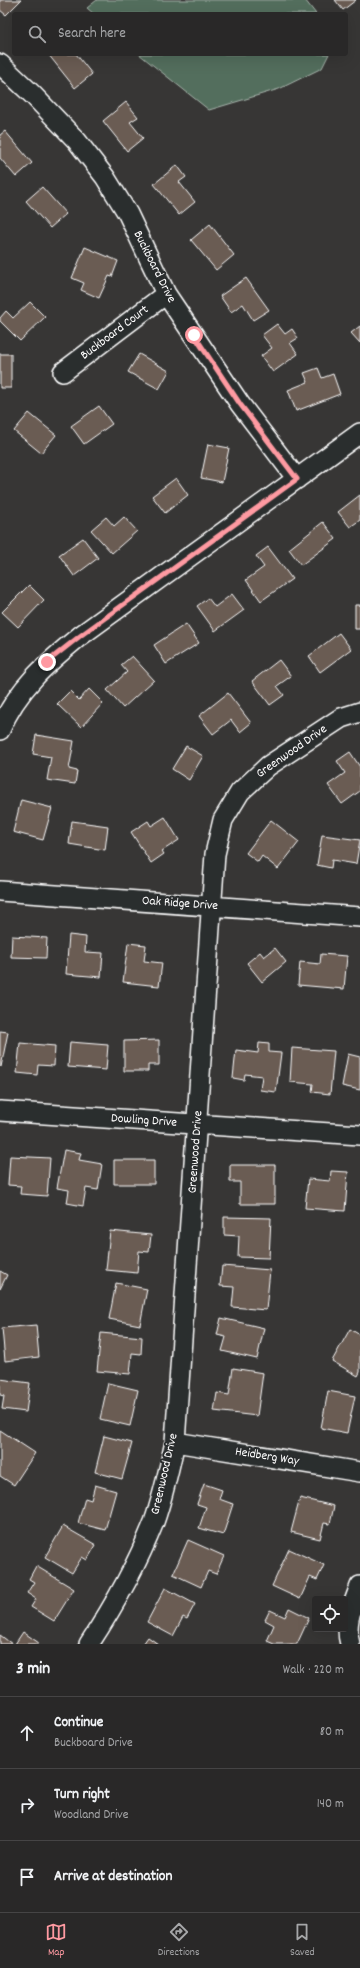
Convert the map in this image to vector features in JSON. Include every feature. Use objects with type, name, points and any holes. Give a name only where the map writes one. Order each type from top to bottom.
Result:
[{"type":"street","name":"Buckboard Drive","points":[[0,64],[33,95],[77,141],[105,177],[128,214],[166,294],[240,404],[297,479]]},
{"type":"street","name":"Buckboard Court","points":[[63,372],[166,294]]},
{"type":"street","points":[[0,730],[20,693],[47,662],[80,636],[360,433]]},
{"type":"street","name":"Greenwood Drive","points":[[89,1644],[129,1577],[154,1522],[167,1478],[175,1442],[198,1124],[215,854],[223,820],[240,792],[268,766],[341,718],[360,712]]},
{"type":"street","name":"Oak Ridge Drive","points":[[0,891],[360,917]]},
{"type":"street","name":"Dowling Drive","points":[[0,1111],[360,1135]]},
{"type":"street","name":"Heidberg Way","points":[[175,1442],[360,1472]]},
{"type":"street","points":[[350,1644],[347,1634],[348,1622],[360,1586]]},
{"type":"green space","points":[[97,0],[305,0],[314,12],[92,12],[87,8]]},
{"type":"green space","points":[[142,56],[328,56],[322,68],[279,89],[209,110]]},
{"type":"building","points":[[0,0],[21,0],[6,15],[0,10]]},
{"type":"building","points":[[335,0],[356,0],[343,10]]},
{"type":"building","points":[[50,56],[78,56],[92,74],[75,88]]},
{"type":"building","points":[[126,102],[138,117],[130,122],[143,138],[127,151],[103,121]]},
{"type":"building","points":[[5,131],[32,163],[16,177],[0,158],[0,135]]},
{"type":"building","points":[[177,165],[186,177],[179,182],[195,202],[179,215],[154,184]]},
{"type":"building","points":[[42,187],[66,214],[50,228],[26,201]]},
{"type":"building","points":[[210,224],[234,255],[216,270],[191,240]]},
{"type":"building","points":[[85,247],[118,261],[112,277],[109,276],[99,298],[81,290],[84,283],[72,278]]},
{"type":"building","points":[[246,278],[269,310],[253,320],[243,304],[231,312],[220,296]]},
{"type":"building","points":[[30,302],[45,317],[20,341],[0,321],[0,318],[6,311],[13,318]]},
{"type":"building","points":[[277,324],[285,334],[292,329],[298,338],[290,343],[298,354],[273,372],[261,356],[272,348],[262,335]]},
{"type":"building","points":[[360,326],[360,343],[351,333]]},
{"type":"building","points":[[0,354],[11,354],[11,388],[0,388]]},
{"type":"building","points":[[139,354],[169,371],[159,389],[128,372]]},
{"type":"building","points":[[318,368],[322,378],[333,374],[340,394],[296,411],[288,390],[308,382],[304,373]]},
{"type":"building","points":[[99,406],[112,424],[84,444],[71,426]]},
{"type":"building","points":[[29,413],[56,435],[41,453],[14,431]]},
{"type":"building","points":[[208,444],[229,448],[222,482],[201,478]]},
{"type":"building","points":[[176,478],[188,495],[165,513],[152,496]]},
{"type":"building","points":[[360,495],[360,520],[350,527],[338,512]]},
{"type":"building","points":[[106,517],[114,526],[124,517],[137,531],[112,553],[91,530]]},
{"type":"building","points":[[323,522],[336,539],[301,565],[289,549]]},
{"type":"building","points":[[83,538],[98,558],[74,576],[59,555]]},
{"type":"building","points":[[268,547],[292,579],[261,601],[246,580],[264,567],[256,556]]},
{"type":"building","points":[[29,585],[44,600],[18,627],[2,612]]},
{"type":"building","points":[[232,594],[244,610],[215,631],[197,606],[208,598],[215,607]]},
{"type":"building","points":[[355,605],[360,605],[360,629],[355,629]]},
{"type":"building","points":[[186,624],[199,643],[166,664],[154,645]]},
{"type":"building","points":[[339,633],[351,649],[320,672],[309,656]]},
{"type":"building","points":[[132,656],[154,680],[123,708],[107,690],[127,672],[121,665]]},
{"type":"building","points":[[279,660],[291,676],[277,686],[284,695],[270,705],[252,681]]},
{"type":"building","points":[[89,689],[103,703],[81,727],[57,704],[70,691],[79,700]]},
{"type":"building","points":[[228,693],[251,723],[240,732],[231,720],[213,734],[199,716]]},
{"type":"building","points":[[36,735],[74,741],[69,769],[77,771],[75,784],[47,780],[51,757],[33,754]]},
{"type":"building","points":[[186,746],[203,756],[189,780],[172,769]]},
{"type":"building","points":[[350,752],[360,767],[360,791],[342,804],[328,785],[345,773],[337,761]]},
{"type":"building","points":[[21,800],[52,808],[43,840],[13,832]]},
{"type":"building","points":[[165,817],[179,840],[162,851],[164,854],[151,863],[131,832],[148,821],[151,826]]},
{"type":"building","points":[[271,820],[299,842],[278,869],[262,856],[258,862],[246,853]]},
{"type":"building","points":[[72,821],[108,826],[105,850],[69,844]]},
{"type":"building","points":[[322,835],[360,840],[356,864],[332,860],[331,868],[317,865]]},
{"type":"building","points":[[69,935],[86,937],[85,952],[103,953],[101,977],[66,974]]},
{"type":"building","points":[[12,936],[47,938],[46,958],[11,957]]},
{"type":"building","points":[[128,943],[146,945],[144,961],[162,963],[159,986],[123,982]]},
{"type":"building","points":[[275,948],[286,962],[262,982],[247,963],[260,952],[264,957]]},
{"type":"building","points":[[321,954],[347,956],[344,989],[298,985],[300,962],[320,964]]},
{"type":"building","points":[[0,1031],[8,1032],[1,1067],[0,1066]]},
{"type":"building","points":[[159,1040],[159,1065],[148,1065],[148,1071],[124,1071],[124,1041]]},
{"type":"building","points":[[70,1042],[108,1045],[106,1070],[68,1067]]},
{"type":"building","points":[[20,1043],[55,1046],[54,1066],[38,1065],[37,1075],[17,1073]]},
{"type":"building","points":[[259,1043],[269,1044],[269,1052],[281,1053],[276,1092],[260,1090],[262,1076],[245,1074],[244,1080],[233,1078],[236,1050],[258,1053]]},
{"type":"building","points":[[292,1048],[334,1051],[330,1094],[312,1092],[313,1084],[290,1082]]},
{"type":"building","points":[[348,1054],[360,1057],[360,1090],[342,1086]]},
{"type":"building","points":[[64,1150],[81,1153],[79,1160],[102,1164],[98,1190],[86,1188],[83,1206],[67,1203],[69,1190],[57,1188]]},
{"type":"building","points":[[10,1156],[50,1158],[47,1196],[20,1194],[21,1186],[8,1185]]},
{"type":"building","points":[[114,1160],[154,1160],[154,1184],[114,1184]]},
{"type":"building","points":[[230,1165],[275,1165],[275,1204],[240,1204],[240,1182],[230,1182]]},
{"type":"building","points":[[331,1171],[348,1172],[345,1211],[305,1208],[308,1179],[330,1181]]},
{"type":"building","points":[[224,1217],[271,1218],[269,1258],[238,1257],[239,1236],[224,1235]]},
{"type":"building","points":[[110,1231],[151,1235],[149,1252],[139,1251],[137,1273],[106,1270]]},
{"type":"building","points":[[222,1266],[270,1270],[266,1310],[232,1307],[234,1287],[220,1286]]},
{"type":"building","points":[[0,1271],[7,1275],[0,1289]]},
{"type":"building","points":[[116,1283],[147,1289],[140,1325],[109,1319]]},
{"type":"building","points":[[221,1318],[264,1328],[257,1359],[222,1351],[226,1337],[217,1335]]},
{"type":"building","points":[[36,1325],[39,1357],[5,1361],[2,1328]]},
{"type":"building","points":[[350,1329],[360,1335],[360,1372],[358,1376],[332,1361]]},
{"type":"building","points":[[101,1333],[142,1337],[141,1354],[132,1353],[130,1374],[97,1371]]},
{"type":"building","points":[[233,1368],[263,1373],[257,1416],[214,1411],[217,1393],[229,1395]]},
{"type":"building","points":[[0,1379],[30,1383],[26,1412],[2,1409],[4,1396],[0,1395]]},
{"type":"building","points":[[108,1383],[138,1390],[130,1426],[100,1419]]},
{"type":"building","points":[[328,1391],[355,1396],[347,1433],[321,1428]]},
{"type":"building","points":[[0,1430],[35,1453],[14,1485],[0,1476]]},
{"type":"building","points":[[104,1436],[132,1443],[122,1479],[95,1472]]},
{"type":"building","points":[[204,1484],[222,1490],[219,1499],[233,1504],[223,1535],[199,1528],[206,1507],[197,1504]]},
{"type":"building","points":[[95,1485],[116,1491],[105,1530],[78,1523],[85,1498],[91,1500]]},
{"type":"building","points":[[300,1498],[334,1506],[330,1524],[324,1523],[320,1539],[291,1532]]},
{"type":"building","points":[[63,1526],[96,1545],[87,1560],[82,1557],[72,1573],[45,1557]]},
{"type":"building","points":[[188,1540],[224,1556],[216,1574],[208,1571],[201,1587],[173,1574]]},
{"type":"building","points":[[289,1549],[324,1565],[317,1580],[310,1577],[300,1599],[272,1586]]},
{"type":"building","points":[[36,1566],[74,1589],[54,1621],[31,1607],[36,1599],[27,1593],[34,1582],[29,1579]]},
{"type":"building","points":[[165,1588],[195,1604],[187,1619],[183,1617],[173,1636],[147,1622]]},
{"type":"building","points":[[289,1608],[309,1618],[297,1644],[274,1644],[267,1641],[274,1625],[265,1620],[270,1610],[285,1617]]},
{"type":"building","points":[[23,1632],[39,1643],[15,1644]]},
{"type":"building","points":[[0,1635],[12,1644],[0,1644]]},
{"type":"building","points":[[148,1637],[158,1644],[143,1644]]},
{"type":"route","points":[[47,662],[80,636],[297,479],[240,404],[194,335]]}]
